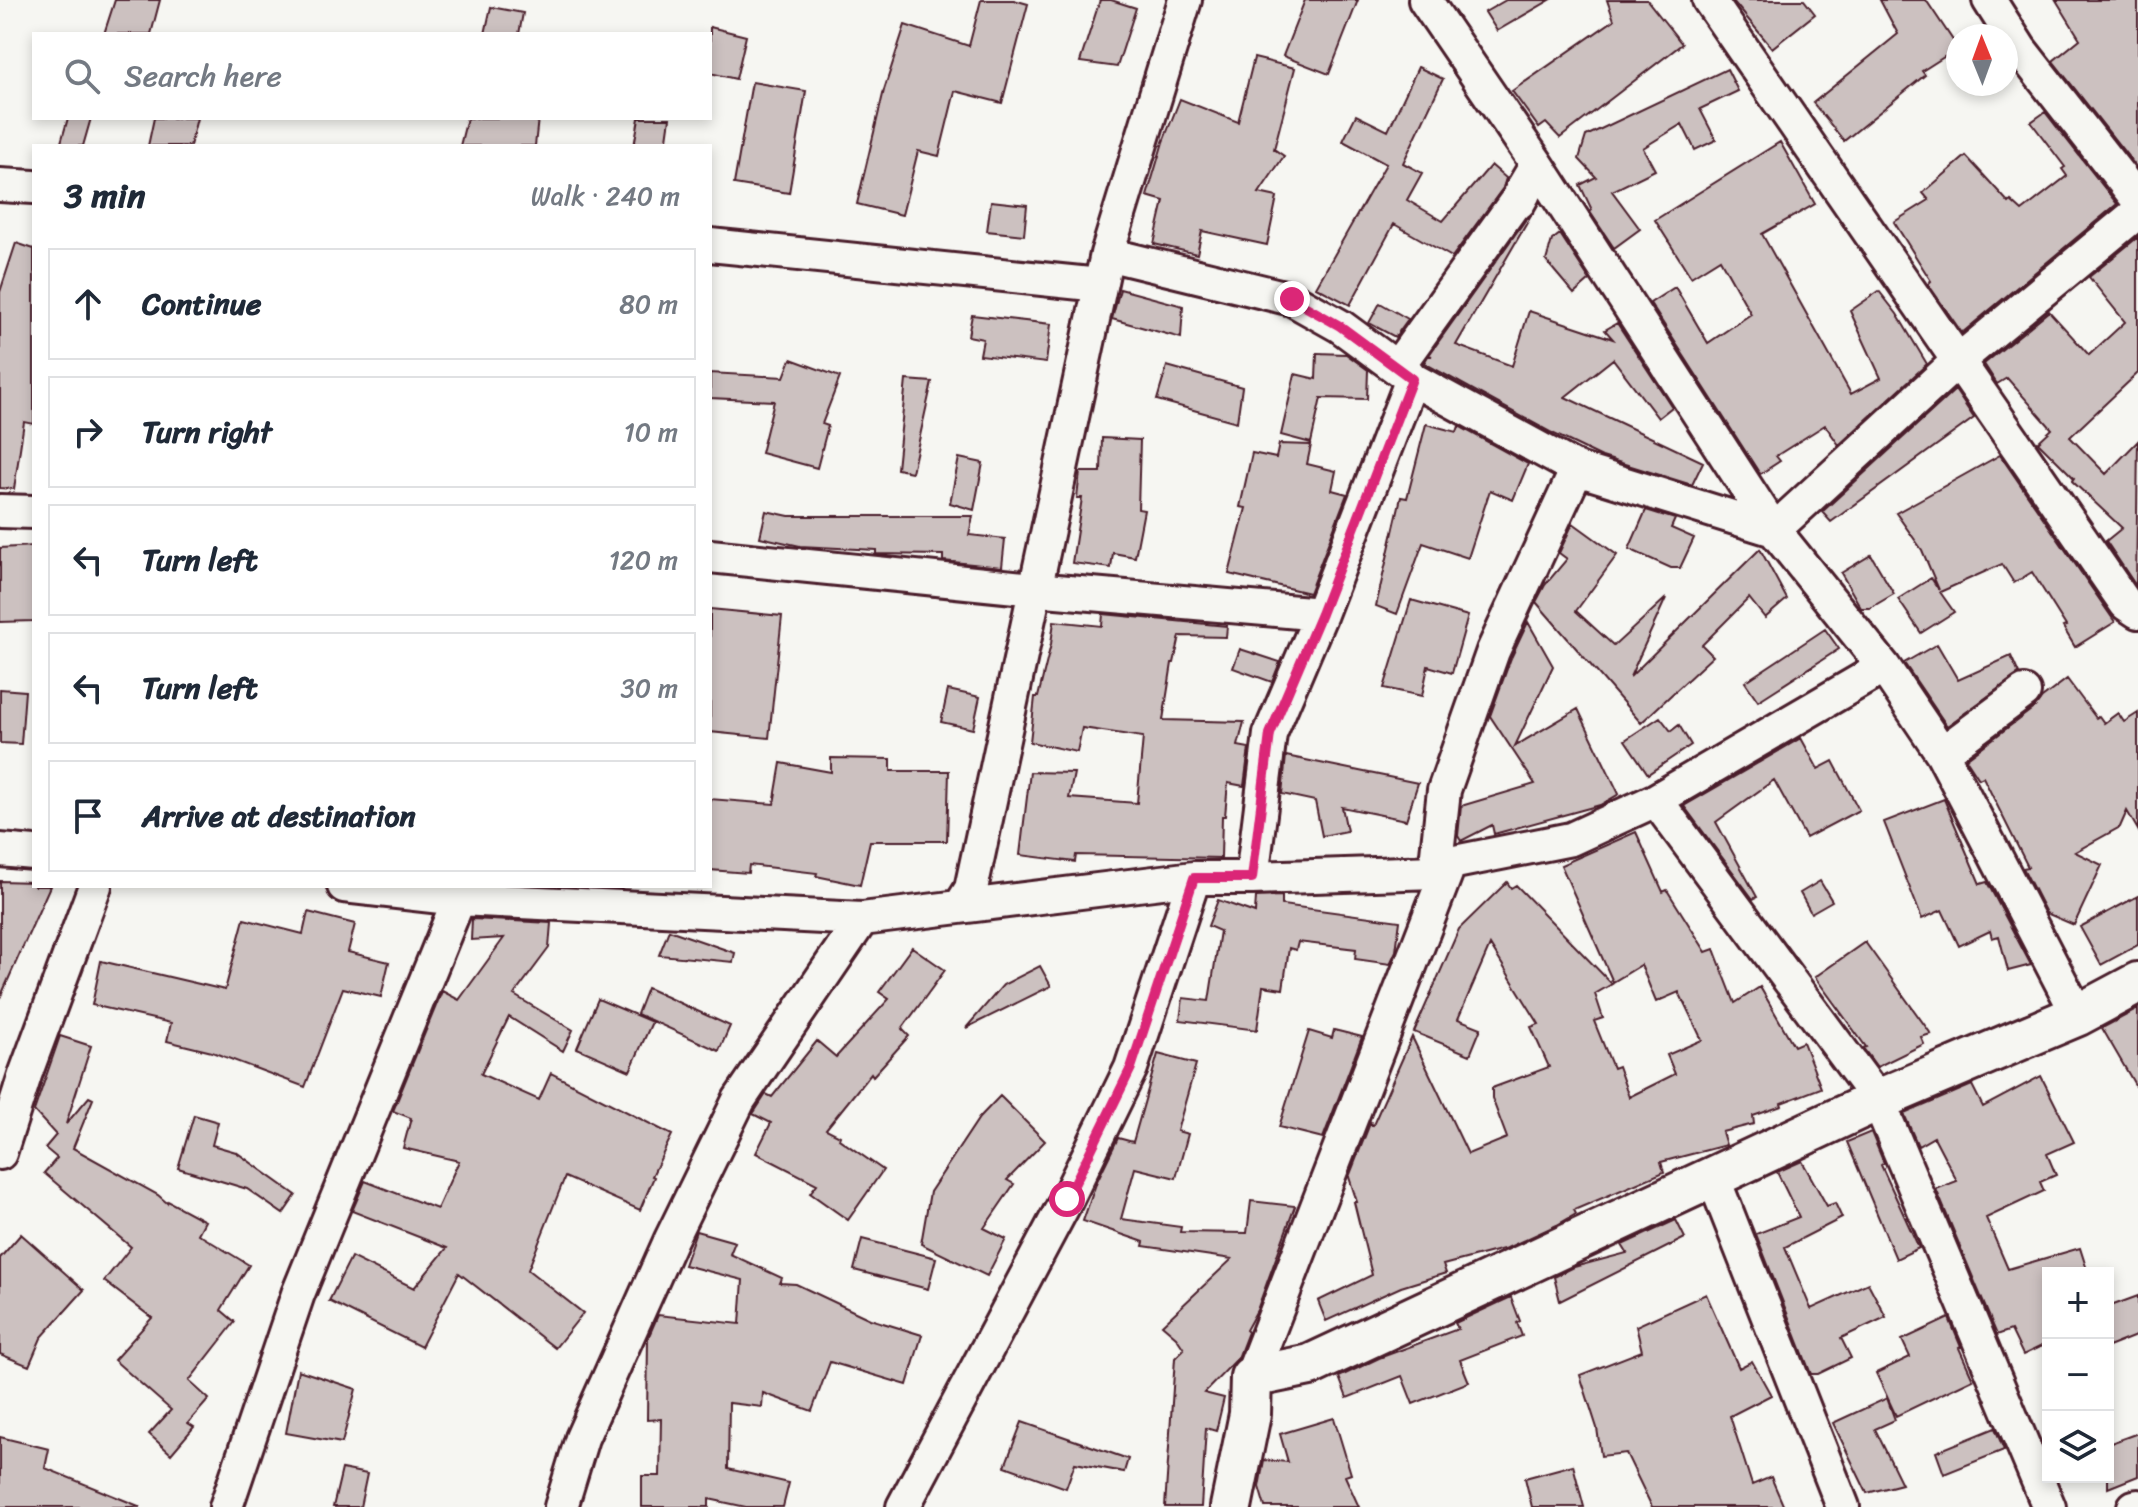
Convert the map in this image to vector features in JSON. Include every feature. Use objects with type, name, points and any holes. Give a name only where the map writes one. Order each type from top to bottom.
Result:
[{"type":"street","points":[[961,905],[971,889],[1107,254],[1185,0]]},
{"type":"street","points":[[1425,0],[1537,164],[1774,530],[1884,667],[1942,753],[2078,1015]]},
{"type":"street","points":[[1709,0],[2126,604],[2138,612]]},
{"type":"street","points":[[1989,0],[2020,49],[2138,200]]},
{"type":"street","points":[[1412,379],[1400,363],[1516,201],[1519,202],[1524,193],[1521,191],[1537,164]]},
{"type":"street","points":[[0,185],[32,187]]},
{"type":"street","points":[[1774,530],[1959,360],[2138,212]]},
{"type":"street","points":[[712,245],[1100,285]]},
{"type":"street","points":[[1107,254],[1292,299],[1340,326],[1412,379],[1577,469],[1774,530]]},
{"type":"street","points":[[1252,878],[1270,734],[1321,614],[1412,379]]},
{"type":"street","points":[[1231,1507],[1250,1414],[1251,1377],[1443,868],[1444,790],[1493,651],[1577,469]]},
{"type":"street","points":[[0,511],[32,512]]},
{"type":"street","points":[[712,556],[1321,614]]},
{"type":"street","points":[[362,888],[459,899],[862,919],[1194,878],[1443,868],[1571,839],[1656,800],[1884,667]]},
{"type":"street","points":[[1942,753],[2024,692]]},
{"type":"street","points":[[1656,800],[1878,1100],[2049,1507]]},
{"type":"street","points":[[0,850],[32,853]]},
{"type":"street","points":[[903,1507],[1067,1199],[1131,1068],[1194,878]]},
{"type":"street","points":[[0,1153],[25,1075],[94,888]]},
{"type":"street","points":[[226,1507],[298,1294],[459,899]]},
{"type":"street","points":[[561,1507],[582,1438],[671,1239],[739,1100],[862,919]]},
{"type":"street","points":[[1251,1377],[1310,1365],[1878,1100],[2078,1015],[2138,983]]},
{"type":"street","points":[[1713,1177],[1843,1507]]},
{"type":"building","points":[[115,0],[160,0],[152,32],[105,32]]},
{"type":"building","points":[[981,0],[1014,0],[1028,4],[1002,103],[955,91],[939,156],[918,151],[902,215],[857,204],[884,90],[905,25],[969,46]]},
{"type":"building","points":[[1100,0],[1136,8],[1117,67],[1080,62]]},
{"type":"building","points":[[1305,0],[1358,0],[1329,74],[1283,56]]},
{"type":"building","points":[[1506,0],[1550,0],[1497,31],[1485,12]]},
{"type":"building","points":[[1607,0],[1647,0],[1682,44],[1560,138],[1546,123],[1539,128],[1512,91],[1614,20]]},
{"type":"building","points":[[1732,0],[1804,0],[1815,14],[1772,48]]},
{"type":"building","points":[[1880,0],[1926,0],[1946,30],[1946,56],[1922,71],[1925,75],[1844,141],[1813,103],[1898,34]]},
{"type":"building","points":[[2056,0],[2138,0],[2138,169],[2053,61],[2080,39]]},
{"type":"building","points":[[491,7],[523,13],[519,32],[485,32]]},
{"type":"building","points":[[710,27],[746,36],[736,79],[712,73]]},
{"type":"building","points":[[1254,58],[1295,68],[1274,149],[1284,156],[1259,193],[1277,197],[1267,245],[1202,231],[1197,254],[1154,244],[1164,201],[1147,196],[1180,99],[1238,122]]},
{"type":"building","points":[[1418,67],[1443,79],[1403,163],[1422,173],[1407,200],[1443,221],[1491,165],[1506,178],[1503,188],[1452,257],[1394,224],[1350,305],[1316,287],[1386,164],[1343,141],[1356,115],[1388,131]]},
{"type":"building","points":[[1727,69],[1738,91],[1700,109],[1716,140],[1695,150],[1682,124],[1643,148],[1655,170],[1612,191],[1640,229],[1614,248],[1590,212],[1592,210],[1580,185],[1596,177],[1579,159],[1586,136]]},
{"type":"building","points":[[752,82],[806,91],[789,193],[734,184]]},
{"type":"building","points":[[2045,112],[2117,204],[1962,333],[1928,284],[1931,281],[1894,222],[1929,200],[1923,193],[1966,156],[2009,203],[2011,201],[2022,211],[2067,176],[2062,169],[2065,167],[2031,122]]},
{"type":"building","points":[[67,120],[90,120],[84,144],[61,144]]},
{"type":"building","points":[[154,120],[196,120],[190,144],[148,144]]},
{"type":"building","points":[[466,120],[538,120],[535,144],[460,144]]},
{"type":"building","points":[[639,120],[670,120],[666,144],[634,144]]},
{"type":"building","points":[[1780,142],[1815,204],[1762,234],[1851,394],[1881,378],[1850,311],[1879,291],[1897,314],[1927,364],[1839,445],[1825,425],[1776,456],[1780,461],[1760,474],[1650,303],[1675,287],[1708,343],[1751,314],[1720,259],[1691,277],[1655,220]]},
{"type":"building","points":[[991,201],[1027,205],[1024,235],[987,231]]},
{"type":"building","points":[[1531,216],[1456,345],[1512,366],[1529,311],[1613,339],[1605,330],[1617,323],[1672,407],[1658,418],[1613,359],[1565,397],[1703,462],[1692,485],[1602,457],[1424,363]]},
{"type":"building","points":[[1560,234],[1590,280],[1574,294],[1546,261],[1552,240]]},
{"type":"building","points":[[2138,237],[2138,373],[2070,437],[2106,474],[2138,441],[2136,586],[2106,541],[2122,528],[2072,481],[2074,478],[2038,442],[2052,429],[2007,378],[1997,384],[1984,364],[2049,311],[2089,355],[2125,322],[2089,277]]},
{"type":"building","points":[[16,243],[32,248],[32,424],[24,422],[14,489],[0,488],[0,292]]},
{"type":"building","points":[[1120,289],[1183,306],[1181,338],[1112,319]]},
{"type":"building","points":[[1380,303],[1408,319],[1395,337],[1369,323]]},
{"type":"building","points":[[972,315],[1051,324],[1046,363],[980,355],[983,339],[968,336]]},
{"type":"building","points":[[1317,353],[1346,354],[1368,370],[1367,399],[1321,398],[1311,443],[1281,435],[1295,374],[1316,379]]},
{"type":"building","points":[[791,359],[840,377],[822,424],[828,426],[817,468],[761,453],[774,401],[712,398],[712,373],[784,377]]},
{"type":"building","points":[[1167,366],[1242,387],[1237,422],[1157,400]]},
{"type":"building","points":[[906,380],[932,382],[912,472],[897,469]]},
{"type":"building","points":[[1955,390],[1974,418],[1831,522],[1822,512]]},
{"type":"building","points":[[1426,424],[1457,432],[1459,426],[1528,464],[1513,500],[1490,490],[1468,558],[1423,543],[1397,614],[1376,606],[1401,497],[1407,498]]},
{"type":"building","points":[[1102,438],[1140,440],[1138,509],[1144,510],[1135,557],[1113,553],[1111,568],[1072,563],[1082,498],[1077,498],[1080,472],[1101,472]]},
{"type":"building","points":[[1279,444],[1311,445],[1307,464],[1336,471],[1332,490],[1347,494],[1309,593],[1229,574],[1246,508],[1240,507],[1252,453],[1276,458]]},
{"type":"building","points":[[2000,455],[2115,622],[2075,647],[2063,627],[2066,626],[2032,572],[2014,583],[2002,564],[1940,592],[1954,612],[1921,633],[1898,599],[1931,578],[1939,590],[1922,550],[1896,513]]},
{"type":"building","points":[[959,458],[983,463],[974,510],[950,503]]},
{"type":"building","points":[[1646,510],[1675,519],[1671,528],[1694,538],[1680,568],[1671,568],[1629,549]]},
{"type":"building","points":[[766,511],[789,516],[973,516],[969,535],[1005,539],[1002,567],[943,561],[943,555],[876,554],[876,550],[800,546],[760,537]]},
{"type":"building","points":[[1573,523],[1617,555],[1576,611],[1614,646],[1666,598],[1630,677],[1760,549],[1787,599],[1765,618],[1749,598],[1702,645],[1713,656],[1641,723],[1536,602],[1545,585],[1567,559],[1559,553]]},
{"type":"building","points":[[32,546],[32,621],[0,622],[0,548]]},
{"type":"building","points":[[1871,555],[1894,594],[1870,608],[1861,608],[1841,573]]},
{"type":"building","points":[[1411,600],[1468,616],[1452,673],[1428,666],[1422,696],[1384,688]]},
{"type":"building","points":[[712,609],[782,616],[769,738],[712,732]]},
{"type":"building","points":[[1103,614],[1227,626],[1226,637],[1180,636],[1172,663],[1163,720],[1244,722],[1238,746],[1249,748],[1244,786],[1228,783],[1225,816],[1222,816],[1221,858],[1076,855],[1075,862],[1020,855],[1030,772],[1074,773],[1069,798],[1137,803],[1143,737],[1082,728],[1077,752],[1030,742],[1035,697],[1038,697],[1054,621],[1102,626]]},
{"type":"building","points":[[1528,622],[1553,666],[1515,746],[1578,709],[1619,794],[1600,805],[1494,834],[1492,825],[1461,841],[1458,836],[1461,806],[1535,784],[1490,716]]},
{"type":"building","points":[[1825,629],[1839,649],[1758,701],[1745,682]]},
{"type":"building","points":[[1937,644],[1958,680],[2011,656],[2019,674],[1947,726],[1904,663]]},
{"type":"building","points":[[1240,649],[1280,662],[1272,682],[1233,668]]},
{"type":"building","points":[[2067,679],[2096,718],[2099,716],[2104,723],[2118,713],[2124,722],[2138,713],[2138,830],[2127,811],[2120,827],[2075,852],[2102,865],[2074,925],[2046,913],[2023,868],[2028,867],[1983,777],[1979,779],[1966,759]]},
{"type":"building","points":[[0,689],[25,691],[21,744],[0,743]]},
{"type":"building","points":[[948,690],[980,697],[973,729],[941,722]]},
{"type":"building","points":[[1660,717],[1671,731],[1679,725],[1691,745],[1648,774],[1625,740]]},
{"type":"building","points":[[1801,738],[1818,769],[1833,761],[1859,810],[1806,838],[1774,780],[1716,822],[1757,897],[1753,899],[1684,806]]},
{"type":"building","points":[[1286,756],[1418,783],[1406,820],[1342,807],[1347,831],[1322,836],[1315,801],[1282,794]]},
{"type":"building","points":[[831,758],[891,759],[891,771],[949,771],[947,841],[870,841],[860,885],[816,876],[817,873],[749,865],[748,873],[712,870],[712,799],[774,804],[781,763],[831,772]]},
{"type":"building","points":[[1944,799],[1980,884],[1987,882],[2031,965],[2008,971],[1999,936],[1992,938],[1990,931],[1959,946],[1942,910],[1922,919],[1884,822]]},
{"type":"building","points":[[1636,832],[1663,892],[1667,890],[1706,952],[1714,949],[1735,1003],[1760,987],[1794,1046],[1803,1042],[1821,1088],[1753,1116],[1754,1124],[1722,1132],[1726,1145],[1661,1162],[1664,1172],[1574,1210],[1576,1214],[1557,1225],[1507,1248],[1443,1265],[1446,1273],[1401,1287],[1326,1321],[1318,1301],[1372,1275],[1349,1177],[1371,1121],[1373,1125],[1412,1037],[1468,1154],[1507,1138],[1492,1098],[1492,1088],[1549,1067],[1531,1027],[1539,1024],[1490,945],[1458,1019],[1481,1028],[1470,1055],[1414,1032],[1459,929],[1507,882],[1511,888],[1516,885],[1612,984],[1595,994],[1603,1018],[1594,1021],[1613,1068],[1618,1066],[1629,1097],[1675,1074],[1667,1055],[1702,1040],[1679,992],[1656,1002],[1641,965],[1613,982],[1561,865]]},
{"type":"building","points":[[0,881],[32,882],[32,888],[49,888],[0,998]]},
{"type":"building","points":[[1820,881],[1832,901],[1811,913],[1800,893]]},
{"type":"building","points":[[1282,896],[1282,905],[1400,921],[1396,951],[1390,964],[1355,959],[1356,949],[1298,942],[1296,950],[1289,948],[1283,989],[1263,986],[1257,1030],[1180,1020],[1183,998],[1209,1001],[1220,931],[1208,926],[1218,900],[1255,913],[1256,897]]},
{"type":"building","points":[[2138,896],[2138,945],[2101,965],[2080,927]]},
{"type":"building","points":[[308,912],[355,924],[348,952],[389,962],[381,997],[343,988],[305,1087],[212,1052],[167,1041],[171,1023],[92,1005],[101,961],[225,990],[244,919],[303,934]]},
{"type":"building","points":[[472,919],[551,923],[549,948],[514,995],[573,1030],[563,1051],[509,1017],[481,1074],[539,1100],[551,1073],[672,1135],[640,1210],[565,1177],[528,1270],[583,1313],[555,1348],[459,1273],[421,1347],[329,1301],[351,1257],[414,1288],[447,1248],[352,1211],[365,1181],[437,1209],[459,1161],[403,1148],[411,1118],[393,1111],[442,991],[459,1000],[504,938],[471,940]]},
{"type":"building","points":[[669,930],[735,953],[733,962],[659,955]]},
{"type":"building","points":[[1865,942],[1931,1034],[1921,1037],[1924,1044],[1877,1067],[1815,977]]},
{"type":"building","points":[[912,947],[945,970],[902,1029],[909,1036],[873,1076],[871,1073],[826,1129],[840,1136],[839,1139],[883,1170],[848,1220],[810,1193],[817,1184],[756,1153],[771,1123],[753,1114],[766,1094],[772,1097],[817,1041],[836,1057],[889,999],[879,992]]},
{"type":"building","points":[[1040,966],[1051,986],[966,1028],[1003,985]]},
{"type":"building","points":[[647,988],[730,1026],[719,1051],[637,1014]]},
{"type":"building","points":[[598,999],[652,1022],[630,1071],[577,1048]]},
{"type":"building","points":[[2138,1009],[2138,1090],[2102,1028]]},
{"type":"building","points":[[1334,1030],[1362,1037],[1323,1138],[1279,1127],[1309,1031],[1332,1038]]},
{"type":"building","points":[[60,1036],[91,1046],[66,1124],[89,1097],[93,1099],[73,1148],[167,1203],[205,1221],[198,1234],[249,1265],[221,1310],[235,1322],[189,1381],[209,1399],[188,1423],[194,1427],[171,1454],[149,1434],[171,1410],[114,1360],[152,1318],[104,1281],[131,1247],[44,1173],[57,1158],[45,1148],[56,1135],[34,1111]]},
{"type":"building","points":[[1158,1054],[1196,1064],[1177,1131],[1188,1134],[1176,1178],[1135,1168],[1121,1219],[1181,1227],[1180,1232],[1247,1233],[1251,1201],[1295,1206],[1238,1358],[1204,1393],[1224,1398],[1216,1431],[1206,1428],[1201,1507],[1165,1507],[1175,1358],[1184,1349],[1162,1325],[1232,1259],[1143,1246],[1144,1242],[1083,1221],[1097,1181],[1118,1138],[1133,1142]]},
{"type":"building","points":[[2041,1076],[2074,1142],[2047,1154],[2056,1175],[2040,1182],[2044,1191],[1986,1218],[2008,1269],[2080,1248],[2086,1267],[2042,1267],[2042,1346],[2023,1355],[2011,1330],[1997,1335],[1936,1189],[1957,1181],[1934,1137],[1918,1146],[1904,1114],[1972,1085],[1983,1107]]},
{"type":"building","points":[[1000,1096],[1045,1141],[1007,1180],[1014,1184],[984,1228],[1006,1239],[987,1276],[921,1244],[930,1192],[979,1118]]},
{"type":"building","points":[[194,1115],[218,1122],[212,1145],[236,1152],[296,1195],[283,1214],[247,1189],[178,1168]]},
{"type":"building","points":[[1871,1132],[1884,1163],[1881,1165],[1919,1248],[1896,1259],[1847,1142]]},
{"type":"building","points":[[1802,1161],[1827,1206],[1835,1203],[1842,1218],[1785,1247],[1811,1309],[1868,1283],[1886,1317],[1841,1338],[1851,1358],[1818,1374],[1811,1374],[1756,1234],[1799,1217],[1777,1172]]},
{"type":"building","points":[[1676,1220],[1685,1238],[1560,1301],[1554,1277],[1574,1267],[1627,1253],[1622,1245]]},
{"type":"building","points":[[696,1231],[735,1242],[730,1254],[782,1278],[780,1283],[796,1284],[870,1319],[922,1335],[907,1385],[830,1362],[812,1411],[763,1393],[762,1407],[729,1403],[728,1469],[789,1483],[783,1507],[746,1507],[709,1499],[709,1507],[642,1507],[642,1476],[660,1476],[661,1419],[647,1420],[648,1338],[658,1315],[740,1324],[743,1280],[684,1265]]},
{"type":"building","points":[[21,1234],[84,1290],[41,1338],[29,1366],[0,1354],[0,1258]]},
{"type":"building","points":[[862,1239],[936,1258],[928,1289],[854,1270]]},
{"type":"building","points":[[1706,1294],[1739,1368],[1752,1361],[1771,1395],[1730,1416],[1752,1485],[1771,1477],[1784,1507],[1652,1507],[1626,1453],[1601,1456],[1597,1428],[1580,1375],[1642,1351],[1636,1326]]},
{"type":"building","points":[[2138,1296],[2138,1335],[2114,1345],[2114,1339],[2114,1305]]},
{"type":"building","points":[[1511,1297],[1522,1336],[1460,1360],[1469,1382],[1413,1404],[1402,1376],[1347,1398],[1339,1377],[1379,1358],[1458,1329],[1455,1323]]},
{"type":"building","points":[[1949,1318],[1973,1379],[1896,1416],[1876,1373],[1910,1357],[1902,1340]]},
{"type":"building","points":[[298,1370],[356,1389],[342,1443],[286,1433]]},
{"type":"building","points":[[1887,1398],[1895,1420],[1875,1429],[1902,1484],[1867,1493],[1833,1423]]},
{"type":"building","points":[[1334,1418],[1351,1474],[1345,1476],[1359,1507],[1265,1507],[1259,1487],[1264,1460],[1288,1462],[1280,1434]]},
{"type":"building","points":[[1022,1422],[1128,1459],[1124,1472],[1075,1463],[1066,1488],[1005,1466]]},
{"type":"building","points":[[1995,1428],[2004,1450],[1944,1474],[1936,1452]]},
{"type":"building","points":[[2138,1433],[2138,1476],[2108,1488],[2108,1483],[2114,1483],[2114,1442]]},
{"type":"building","points":[[0,1437],[49,1449],[45,1468],[141,1507],[0,1507]]},
{"type":"building","points":[[1573,1465],[1584,1507],[1532,1507],[1525,1478]]},
{"type":"building","points":[[342,1469],[367,1474],[360,1507],[333,1507]]},
{"type":"route","points":[[1067,1199],[1131,1068],[1194,878],[1252,878],[1270,734],[1321,614],[1412,379],[1340,326],[1292,299]]}]
